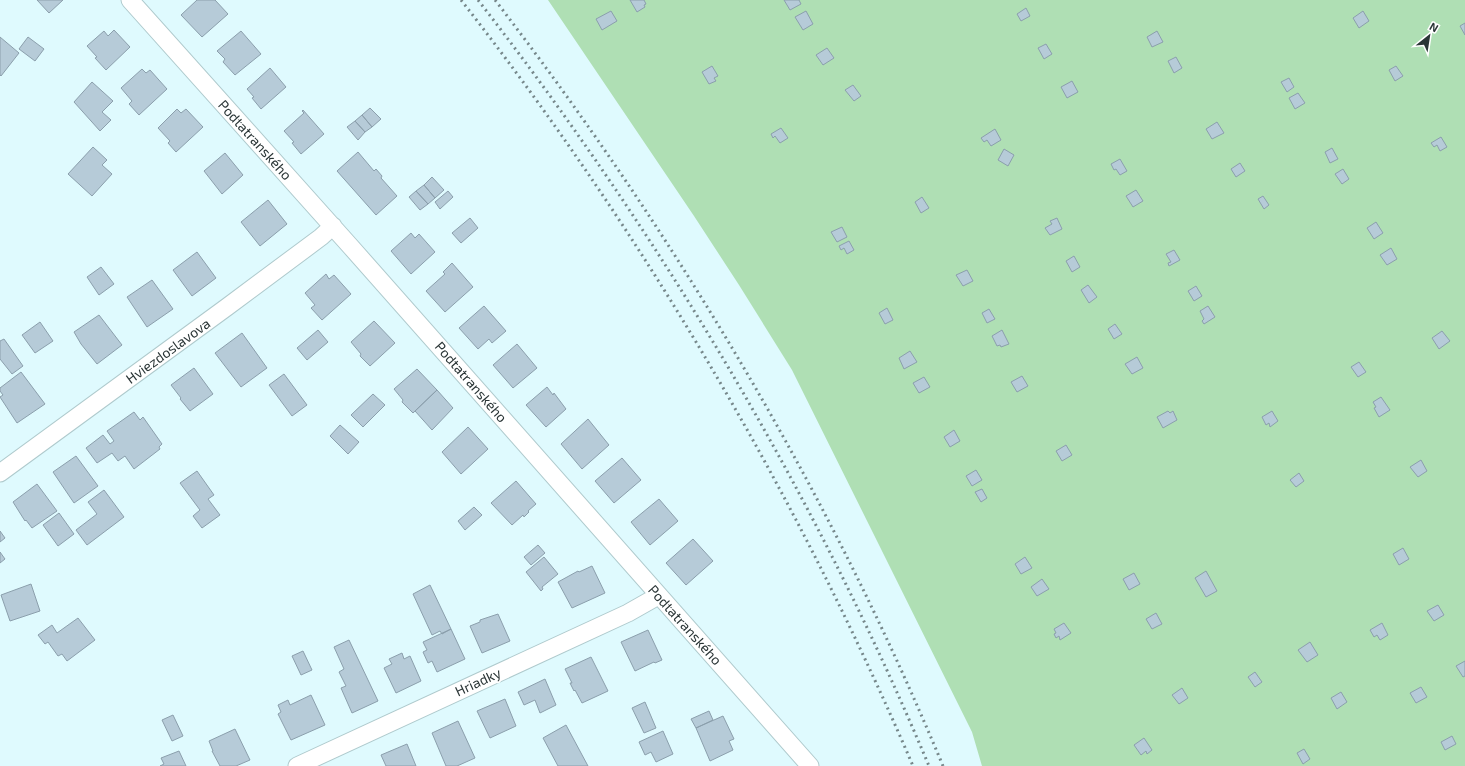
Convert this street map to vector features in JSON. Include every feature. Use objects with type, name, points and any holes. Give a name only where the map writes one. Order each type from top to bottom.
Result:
[{"type":"street","name":"Podtatranského","points":[[130,0],[333,226],[658,596],[810,766]]},
{"type":"street","name":"Hviezdoslavova","points":[[0,472],[227,307],[321,237],[333,226]]},
{"type":"street","name":"Hriadky","points":[[297,766],[628,613],[658,596]]},
{"type":"green space","points":[[548,0],[1465,0],[1465,766],[982,766],[972,732],[792,370],[694,216]]},
{"type":"building","points":[[37,0],[63,0],[49,13]]},
{"type":"building","points":[[197,0],[215,0],[228,14],[202,37],[181,15]]},
{"type":"building","points":[[630,0],[644,0],[646,4],[644,5],[645,7],[637,12]]},
{"type":"building","points":[[784,0],[799,0],[801,4],[790,10]]},
{"type":"building","points":[[1026,8],[1030,16],[1021,21],[1017,14]]},
{"type":"building","points":[[611,11],[617,21],[602,30],[596,19]]},
{"type":"building","points":[[806,11],[813,24],[803,30],[795,17]]},
{"type":"building","points":[[1363,11],[1369,21],[1359,28],[1353,18]]},
{"type":"building","points":[[1465,23],[1465,35],[1460,26]]},
{"type":"building","points":[[114,30],[130,47],[106,70],[87,46],[104,31],[108,36]]},
{"type":"building","points":[[241,31],[261,54],[235,75],[223,62],[225,59],[217,51]]},
{"type":"building","points":[[1157,31],[1163,42],[1152,47],[1147,37]]},
{"type":"building","points":[[0,37],[19,53],[1,76],[0,75]]},
{"type":"building","points":[[28,37],[44,49],[35,61],[19,49]]},
{"type":"building","points":[[1046,44],[1052,54],[1044,59],[1038,48]]},
{"type":"building","points":[[827,48],[834,58],[823,65],[816,55]]},
{"type":"building","points":[[1176,57],[1182,68],[1174,73],[1168,61]]},
{"type":"building","points":[[712,66],[718,76],[714,78],[716,81],[709,84],[702,72]]},
{"type":"building","points":[[1396,66],[1403,76],[1395,81],[1389,70]]},
{"type":"building","points":[[270,68],[286,87],[261,109],[247,89]]},
{"type":"building","points":[[142,69],[146,73],[150,70],[167,89],[139,115],[129,104],[132,101],[121,88]]},
{"type":"building","points":[[1289,78],[1294,87],[1287,92],[1281,82]]},
{"type":"building","points":[[1072,81],[1078,92],[1067,98],[1061,87]]},
{"type":"building","points":[[92,82],[113,101],[102,112],[111,120],[100,131],[74,102]]},
{"type":"building","points":[[853,85],[861,96],[854,101],[845,90]]},
{"type":"building","points":[[1298,93],[1305,103],[1295,109],[1289,98]]},
{"type":"building","points":[[370,108],[381,119],[372,127],[362,115]]},
{"type":"building","points":[[177,109],[181,113],[186,109],[203,127],[176,152],[168,143],[170,141],[158,128]]},
{"type":"building","points":[[303,110],[324,134],[301,154],[292,143],[294,142],[284,131],[304,113],[302,111]]},
{"type":"building","points":[[362,115],[372,127],[365,132],[355,121]]},
{"type":"building","points":[[355,121],[365,132],[358,140],[347,127]]},
{"type":"building","points":[[1217,122],[1224,133],[1212,139],[1206,129]]},
{"type":"building","points":[[781,128],[788,138],[780,143],[775,136],[773,138],[771,134]]},
{"type":"building","points":[[995,129],[1001,140],[991,146],[987,140],[984,142],[981,138]]},
{"type":"building","points":[[1441,137],[1447,147],[1440,151],[1437,145],[1434,147],[1431,143]]},
{"type":"building","points":[[93,147],[107,160],[102,165],[112,174],[92,196],[68,174]]},
{"type":"building","points":[[1332,148],[1338,159],[1330,163],[1325,152]]},
{"type":"building","points":[[1004,149],[1014,155],[1008,166],[998,160]]},
{"type":"building","points":[[358,152],[374,171],[376,169],[382,176],[381,178],[397,196],[376,215],[337,171]]},
{"type":"building","points":[[225,153],[243,175],[222,194],[204,171]]},
{"type":"building","points":[[1120,159],[1127,171],[1120,175],[1116,169],[1114,170],[1111,164]]},
{"type":"building","points":[[1240,163],[1245,171],[1236,177],[1231,169]]},
{"type":"building","points":[[1343,169],[1349,179],[1342,184],[1335,174]]},
{"type":"building","points":[[432,177],[444,190],[435,198],[424,185]]},
{"type":"building","points":[[424,185],[435,198],[428,204],[416,191]]},
{"type":"building","points":[[1136,190],[1143,201],[1133,207],[1126,196]]},
{"type":"building","points":[[416,191],[428,204],[420,210],[409,197]]},
{"type":"building","points":[[448,191],[453,197],[440,209],[435,202]]},
{"type":"building","points":[[1263,196],[1269,205],[1264,209],[1258,199]]},
{"type":"building","points":[[922,197],[929,208],[921,213],[915,202]]},
{"type":"building","points":[[268,200],[287,224],[260,246],[241,222]]},
{"type":"building","points":[[470,218],[478,228],[461,243],[452,233]]},
{"type":"building","points":[[1057,218],[1062,229],[1050,235],[1045,228],[1052,224],[1050,221]]},
{"type":"building","points":[[1376,222],[1383,233],[1374,239],[1367,228]]},
{"type":"building","points":[[842,227],[847,237],[837,242],[831,232]]},
{"type":"building","points":[[411,233],[415,238],[419,234],[435,252],[411,274],[391,251]]},
{"type":"building","points":[[849,241],[854,250],[847,254],[844,248],[841,250],[839,246]]},
{"type":"building","points":[[1391,248],[1397,259],[1387,265],[1380,255]]},
{"type":"building","points":[[1174,250],[1180,260],[1169,266],[1168,263],[1171,262],[1166,254]]},
{"type":"building","points":[[197,252],[216,278],[192,296],[173,270]]},
{"type":"building","points":[[1074,256],[1080,267],[1072,272],[1066,261]]},
{"type":"building","points":[[452,263],[473,287],[445,312],[426,291],[445,274],[443,272]]},
{"type":"building","points":[[101,267],[114,284],[99,295],[87,277]]},
{"type":"building","points":[[967,270],[973,281],[963,286],[956,275]]},
{"type":"building","points":[[326,274],[329,279],[334,275],[351,294],[322,320],[311,308],[315,305],[305,293]]},
{"type":"building","points":[[152,280],[173,309],[147,327],[127,297]]},
{"type":"building","points":[[1088,285],[1097,297],[1089,303],[1081,290]]},
{"type":"building","points":[[1196,286],[1202,296],[1194,301],[1188,291]]},
{"type":"building","points":[[484,306],[506,331],[492,343],[489,339],[478,349],[459,328]]},
{"type":"building","points":[[1208,306],[1215,317],[1204,324],[1202,321],[1204,319],[1200,311]]},
{"type":"building","points":[[887,308],[893,320],[885,324],[879,313]]},
{"type":"building","points":[[989,309],[995,319],[987,323],[982,313]]},
{"type":"building","points":[[99,315],[122,345],[97,364],[81,344],[74,332]]},
{"type":"building","points":[[374,321],[395,343],[370,366],[360,356],[361,354],[351,342]]},
{"type":"building","points":[[40,322],[53,341],[35,353],[22,335]]},
{"type":"building","points":[[1115,324],[1122,334],[1114,339],[1108,329]]},
{"type":"building","points":[[318,330],[328,342],[307,360],[297,348]]},
{"type":"building","points":[[1002,330],[1009,344],[1001,347],[1000,345],[997,346],[992,336]]},
{"type":"building","points":[[1442,331],[1450,341],[1439,349],[1432,338]]},
{"type":"building","points":[[242,333],[267,368],[241,387],[215,353]]},
{"type":"building","points":[[4,339],[23,366],[12,374],[0,359],[0,341]]},
{"type":"building","points":[[517,344],[537,368],[513,388],[493,365]]},
{"type":"building","points":[[910,351],[917,362],[904,369],[899,358]]},
{"type":"building","points":[[1137,357],[1143,368],[1132,374],[1125,364]]},
{"type":"building","points":[[1359,362],[1366,372],[1358,377],[1351,367]]},
{"type":"building","points":[[194,368],[213,394],[190,411],[171,385]]},
{"type":"building","points":[[417,369],[437,390],[413,413],[402,402],[403,400],[394,389]]},
{"type":"building","points":[[21,372],[45,404],[17,423],[0,397],[3,395],[0,388]]},
{"type":"building","points":[[284,374],[307,405],[292,416],[269,385]]},
{"type":"building","points":[[1022,376],[1028,386],[1017,392],[1011,382]]},
{"type":"building","points":[[924,377],[930,387],[919,393],[913,383]]},
{"type":"building","points":[[547,387],[553,395],[554,393],[566,409],[546,427],[526,405]]},
{"type":"building","points":[[437,390],[453,408],[432,430],[415,411]]},
{"type":"building","points":[[373,394],[385,405],[363,427],[351,415]]},
{"type":"building","points":[[1381,397],[1390,410],[1379,417],[1374,408],[1376,407],[1373,402]]},
{"type":"building","points":[[1168,411],[1170,413],[1173,411],[1177,420],[1163,428],[1157,417]]},
{"type":"building","points":[[1272,411],[1278,421],[1270,427],[1269,423],[1266,425],[1262,417]]},
{"type":"building","points":[[134,412],[140,420],[143,417],[162,444],[159,447],[160,449],[134,469],[125,456],[118,461],[112,453],[97,463],[86,448],[103,435],[110,444],[114,441],[107,431]]},
{"type":"building","points":[[588,419],[609,445],[582,469],[561,444]]},
{"type":"building","points":[[340,425],[359,442],[348,454],[330,436]]},
{"type":"building","points":[[468,427],[488,449],[461,474],[442,452]]},
{"type":"building","points":[[954,430],[960,441],[950,447],[944,437]]},
{"type":"building","points":[[1066,445],[1072,455],[1062,461],[1056,451]]},
{"type":"building","points":[[76,456],[98,486],[74,503],[53,472]]},
{"type":"building","points":[[622,458],[641,480],[614,503],[595,481]]},
{"type":"building","points":[[1421,460],[1427,471],[1418,477],[1410,467]]},
{"type":"building","points":[[976,470],[982,480],[972,486],[966,476]]},
{"type":"building","points":[[197,471],[214,495],[208,499],[220,515],[202,528],[193,516],[200,510],[180,483]]},
{"type":"building","points":[[1299,473],[1304,481],[1296,487],[1290,480]]},
{"type":"building","points":[[516,481],[536,504],[524,517],[523,515],[512,525],[491,503]]},
{"type":"building","points":[[37,484],[57,511],[32,528],[26,520],[25,521],[13,502]]},
{"type":"building","points":[[982,489],[987,498],[981,502],[975,492]]},
{"type":"building","points":[[104,490],[124,517],[87,545],[76,530],[97,514],[88,502]]},
{"type":"building","points":[[659,499],[678,521],[650,545],[631,522]]},
{"type":"building","points":[[474,507],[482,515],[465,530],[458,521]]},
{"type":"building","points":[[59,513],[74,534],[58,546],[43,525]]},
{"type":"building","points":[[0,531],[5,538],[0,542]]},
{"type":"building","points":[[693,539],[713,561],[686,585],[666,563]]},
{"type":"building","points":[[538,545],[545,553],[531,565],[524,557]]},
{"type":"building","points":[[1403,548],[1409,559],[1399,565],[1393,554]]},
{"type":"building","points":[[0,552],[5,559],[0,563]]},
{"type":"building","points":[[544,557],[558,574],[542,587],[543,589],[541,591],[526,572]]},
{"type":"building","points":[[1025,557],[1032,568],[1021,574],[1015,564]]},
{"type":"building","points":[[592,566],[605,593],[572,608],[558,582],[578,571],[579,572]]},
{"type":"building","points":[[1206,571],[1217,591],[1206,597],[1195,578]]},
{"type":"building","points":[[1134,573],[1140,584],[1129,590],[1123,579]]},
{"type":"building","points":[[1042,579],[1049,589],[1037,596],[1031,587]]},
{"type":"building","points":[[31,584],[40,611],[10,621],[1,595]]},
{"type":"building","points":[[430,585],[451,629],[442,634],[440,631],[432,635],[413,594]]},
{"type":"building","points":[[1438,605],[1444,615],[1434,621],[1427,611]]},
{"type":"building","points":[[1156,613],[1162,624],[1152,629],[1146,619]]},
{"type":"building","points":[[498,614],[510,641],[482,653],[470,626],[480,622],[480,620]]},
{"type":"building","points":[[78,618],[95,640],[67,661],[62,654],[58,656],[48,642],[45,644],[38,635],[52,625],[57,633]]},
{"type":"building","points":[[1064,623],[1071,633],[1060,640],[1059,636],[1056,638],[1054,629]]},
{"type":"building","points":[[1382,623],[1388,635],[1380,640],[1377,635],[1374,637],[1370,630]]},
{"type":"building","points":[[451,629],[465,659],[437,672],[432,661],[428,663],[423,652],[427,650],[423,642]]},
{"type":"building","points":[[648,630],[662,660],[635,671],[621,642]]},
{"type":"building","points":[[349,640],[378,701],[352,713],[341,688],[346,686],[339,672],[344,669],[334,647]]},
{"type":"building","points":[[1310,642],[1318,655],[1307,662],[1298,650]]},
{"type":"building","points":[[303,651],[312,670],[301,675],[292,656]]},
{"type":"building","points":[[402,653],[404,659],[410,656],[421,681],[396,693],[384,668],[392,664],[389,659]]},
{"type":"building","points":[[591,657],[608,691],[582,703],[570,683],[572,683],[565,669]]},
{"type":"building","points":[[1465,661],[1465,676],[1463,677],[1456,666]]},
{"type":"building","points":[[1255,672],[1262,682],[1255,687],[1248,677]]},
{"type":"building","points":[[545,679],[556,705],[540,713],[535,700],[524,705],[518,692]]},
{"type":"building","points":[[1421,687],[1427,697],[1416,703],[1410,693]]},
{"type":"building","points":[[1182,688],[1188,698],[1179,704],[1172,695]]},
{"type":"building","points":[[1341,692],[1347,702],[1337,709],[1331,698]]},
{"type":"building","points":[[311,695],[325,725],[291,740],[278,714],[281,712],[278,705],[288,700],[290,705]]},
{"type":"building","points":[[505,699],[516,726],[490,738],[477,711]]},
{"type":"building","points":[[645,702],[656,728],[644,733],[632,708]]},
{"type":"building","points":[[709,711],[713,720],[696,728],[691,719]]},
{"type":"building","points":[[173,715],[183,736],[172,741],[162,720]]},
{"type":"building","points":[[723,716],[734,739],[729,741],[733,750],[710,761],[696,728]]},
{"type":"building","points":[[458,721],[475,758],[457,766],[446,766],[432,733]]},
{"type":"building","points":[[566,725],[588,766],[558,766],[543,738]]},
{"type":"building","points":[[235,729],[250,760],[236,766],[220,766],[212,751],[209,741]]},
{"type":"building","points":[[663,731],[673,754],[656,762],[651,752],[645,755],[639,742]]},
{"type":"building","points":[[1452,736],[1456,744],[1445,750],[1441,742]]},
{"type":"building","points":[[1144,738],[1152,750],[1147,754],[1146,751],[1141,755],[1134,745]]},
{"type":"building","points":[[407,744],[416,766],[386,766],[381,755]]},
{"type":"building","points":[[1304,749],[1310,759],[1303,764],[1297,753]]},
{"type":"building","points":[[179,751],[186,766],[160,766],[164,764],[161,758]]},
{"type":"railway","points":[[461,0],[528,89],[592,180],[654,273],[712,368],[767,465],[819,564],[867,664],[913,766]]},
{"type":"railway","points":[[478,0],[545,89],[609,180],[670,273],[729,368],[784,465],[836,564],[884,664],[929,766]]},
{"type":"railway","points":[[495,0],[562,89],[625,180],[686,273],[744,368],[799,465],[850,564],[898,664],[943,766]]}]
